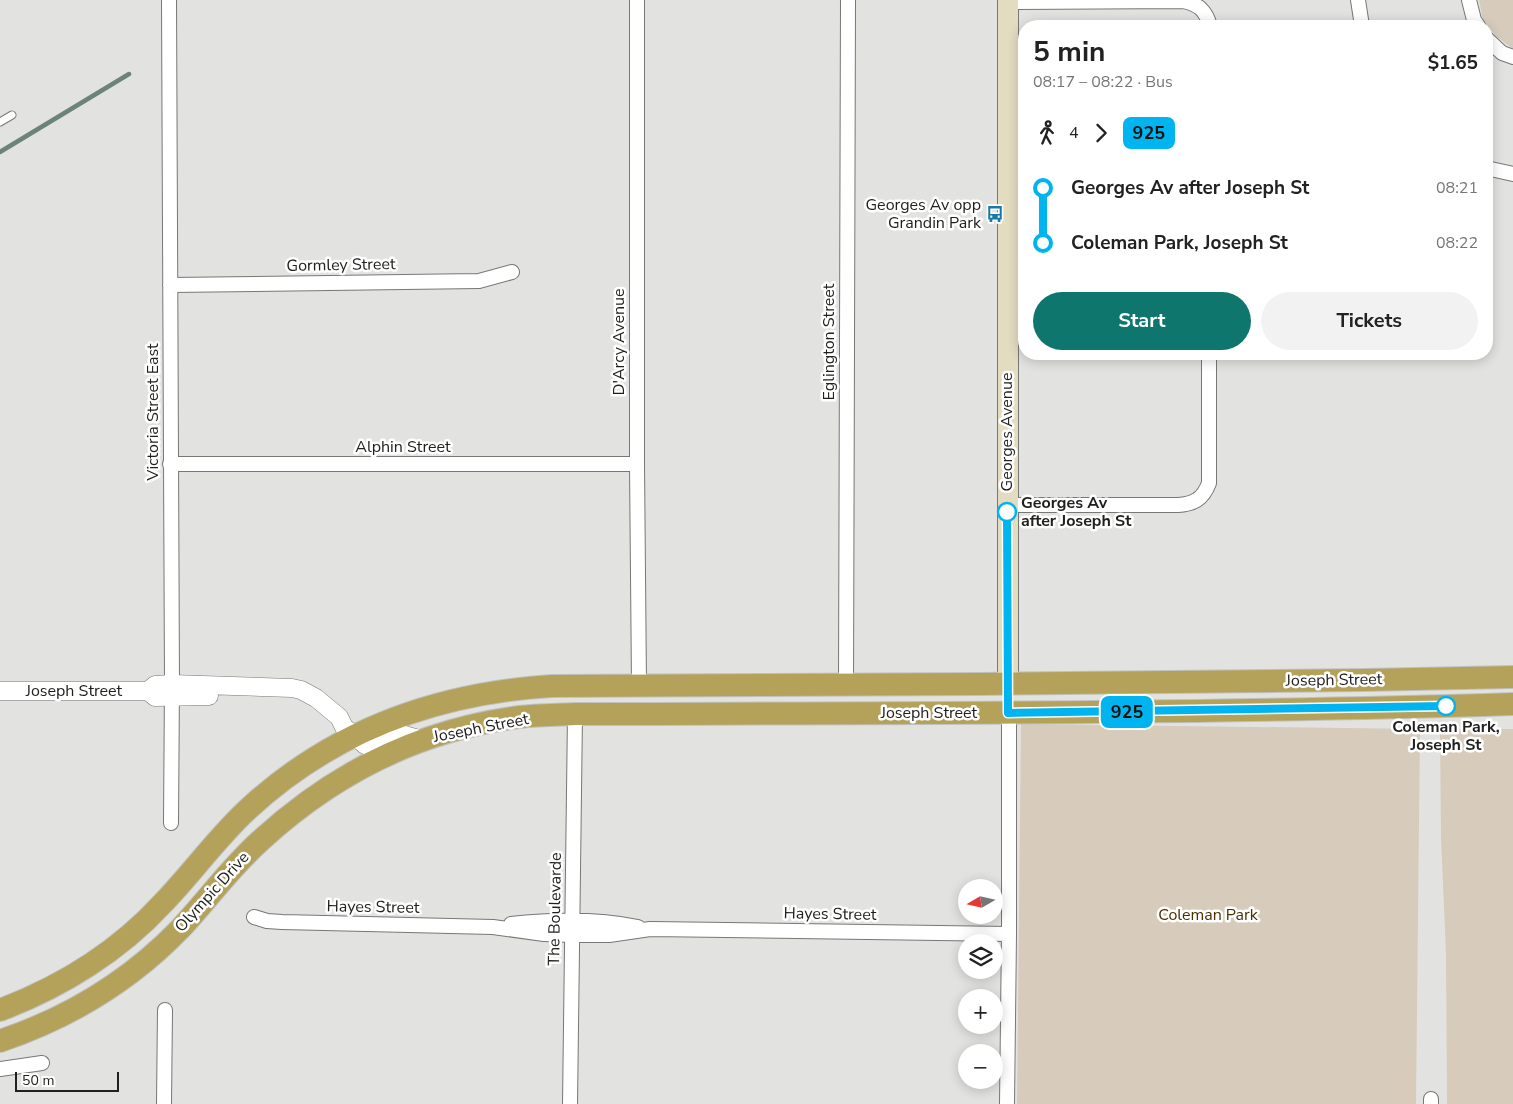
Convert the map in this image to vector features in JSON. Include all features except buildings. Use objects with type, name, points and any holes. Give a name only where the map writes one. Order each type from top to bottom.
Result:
[{"type":"highway","name":"Joseph Street","points":[[349,732],[434,704],[495,691],[552,686],[1355,680],[1513,677]]},
{"type":"highway","name":"Georges Avenue","points":[[1008,683],[1008,713]]},
{"type":"highway","name":"Joseph Street","points":[[422,740],[477,725],[519,717],[575,714],[1008,713],[1369,709],[1513,704]]},
{"type":"highway","name":"Olympic Drive","points":[[0,1010],[28,999],[72,976],[124,939],[162,905],[219,839],[247,810],[349,732]]},
{"type":"highway","name":"Olympic Drive","points":[[0,1041],[48,1022],[109,988],[133,972],[155,954],[180,929],[245,856],[290,814],[322,790],[359,768],[386,754],[422,740]]},
{"type":"main road","name":"Georges Avenue","points":[[1008,1],[1008,683]]},
{"type":"street","name":"Victoria Street East","points":[[169,0],[171,823]]},
{"type":"street","name":"D'Arcy Avenue","points":[[637,0],[639,685]]},
{"type":"street","name":"Eglington Street","points":[[846,684],[848,0]]},
{"type":"street","points":[[1358,0],[1361,20]]},
{"type":"street","points":[[1469,0],[1474,20]]},
{"type":"street","points":[[1008,1],[1183,1],[1194,3],[1202,8],[1208,20]]},
{"type":"street","points":[[1493,45],[1502,53],[1513,57]]},
{"type":"street","points":[[1493,170],[1513,174]]},
{"type":"street","name":"Gormley Street","points":[[170,285],[480,281],[512,272]]},
{"type":"street","points":[[1007,505],[1178,505],[1193,503],[1200,498],[1206,492],[1208,483],[1209,360]]},
{"type":"street","name":"Alphin Street","points":[[170,464],[637,464]]},
{"type":"street","name":"Joseph Street","points":[[0,692],[148,691],[155,685],[172,691],[243,691],[292,688],[301,690],[328,706],[339,717],[349,732],[365,744],[404,735],[422,740]]},
{"type":"street","name":"Georges Avenue","points":[[1007,1104],[1009,934],[1008,713]]},
{"type":"street","name":"The Boulevarde","points":[[570,1104],[575,714]]},
{"type":"street","name":"Hayes Street","points":[[254,917],[267,921],[282,922],[492,927],[544,934],[573,935],[609,935],[650,929],[1009,934]]},
{"type":"street","name":"Hayes Street","points":[[492,927],[545,920],[573,920],[610,921],[650,929]]},
{"type":"street","points":[[164,1104],[165,1010]]},
{"type":"street","points":[[0,1069],[42,1062]]},
{"type":"lane","points":[[0,122],[12,115]]},
{"type":"green space","points":[[1479,0],[1513,0],[1513,49],[1493,32],[1493,20],[1483,20]]},
{"type":"green space","name":"Coleman Park","points":[[1021,724],[1420,729],[1416,1104],[1017,1104]]},
{"type":"green space","points":[[1440,729],[1513,729],[1513,1104],[1447,1104],[1446,954],[1441,837]]},
{"type":"waterway","points":[[0,152],[129,74]]},
{"type":"bus line","name":"925","points":[[1007,512],[1008,713],[1369,709],[1446,706]]},
{"type":"place","name":"Georges Av opp Grandin Park","points":[[995,214]]},
{"type":"place","name":"Georges Av after Joseph St","points":[[1007,512]]},
{"type":"place","name":"Coleman Park, Joseph St","points":[[1446,706]]}]
